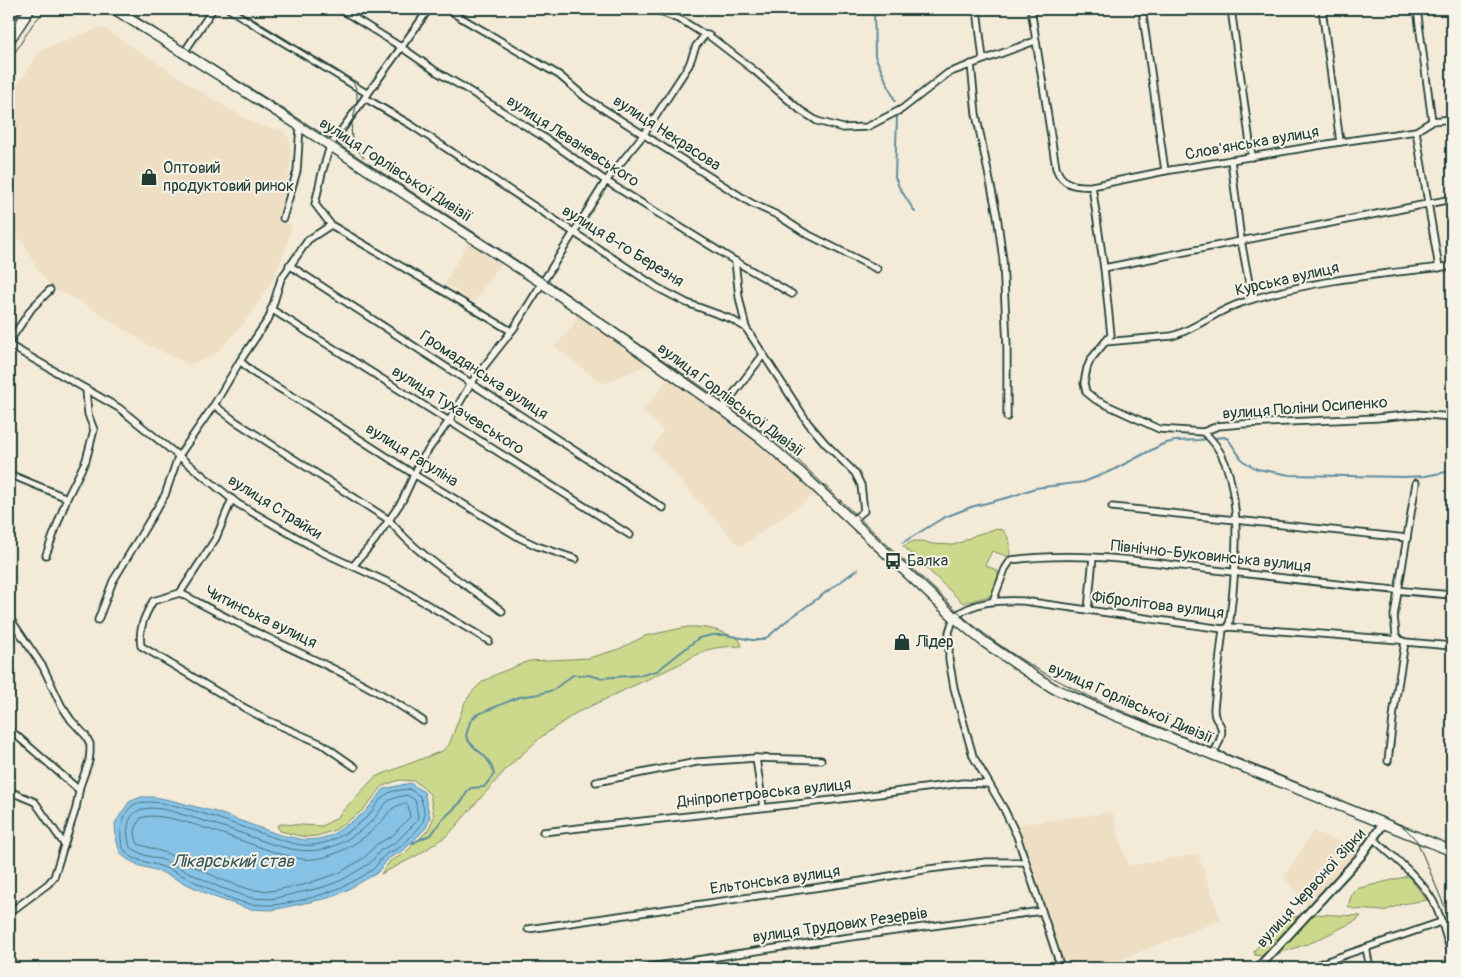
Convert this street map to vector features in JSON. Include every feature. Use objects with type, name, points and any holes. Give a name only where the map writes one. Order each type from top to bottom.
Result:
[{"type":"main road","points":[[9,18],[15,9]]},
{"type":"main road","points":[[9,41],[30,9]]},
{"type":"main road","name":"вулиця Горлівської Дивізії","points":[[114,9],[300,126],[542,283],[722,409],[763,440],[796,469],[954,617],[1003,656],[1053,688],[1212,756],[1452,851]]},
{"type":"street","points":[[183,54],[213,9]]},
{"type":"street","name":"вулиця 8-го Березня","points":[[229,9],[411,125],[658,288],[687,303],[731,320],[746,328]]},
{"type":"street","name":"вулиця Леваневського","points":[[340,9],[437,72],[463,86],[548,140],[606,181],[792,294]]},
{"type":"street","points":[[429,9],[330,146],[315,204],[331,226],[511,331]]},
{"type":"street","name":"вулиця Некрасова","points":[[449,9],[560,75],[586,98],[750,203],[777,215],[805,234],[877,270]]},
{"type":"street","points":[[654,9],[683,21],[708,35],[755,71],[800,110],[817,121],[843,128],[867,128],[902,109],[948,73],[1035,41],[1031,9]]},
{"type":"street","points":[[977,9],[984,59]]},
{"type":"street","points":[[1142,9],[1165,171]]},
{"type":"street","points":[[1231,9],[1252,157]]},
{"type":"street","points":[[1322,9],[1340,142]]},
{"type":"street","points":[[1416,9],[1432,121]]},
{"type":"street","points":[[353,566],[375,540],[402,501],[421,460],[449,421],[471,383],[511,331],[539,290],[606,181],[644,134],[689,64],[696,46],[705,35]]},
{"type":"street","name":"Слов'янська вулиця","points":[[1035,41],[1056,168],[1058,175],[1069,184],[1092,186],[1165,171],[1416,131],[1432,121],[1452,119]]},
{"type":"street","points":[[971,64],[976,114],[997,215],[1003,260],[1007,346],[1007,417]]},
{"type":"street","points":[[283,218],[297,171],[300,126]]},
{"type":"street","points":[[1416,131],[1438,268]]},
{"type":"street","points":[[1231,160],[1241,240],[1252,299]]},
{"type":"street","points":[[1092,186],[1104,268],[1111,335],[1106,342]]},
{"type":"street","points":[[1104,268],[1452,199]]},
{"type":"street","points":[[98,620],[114,581],[164,495],[178,456],[214,405],[240,361],[269,318],[281,279],[308,240],[331,226]]},
{"type":"street","points":[[736,261],[741,305],[746,328],[808,422],[825,443],[855,473],[861,485],[864,511],[851,521]]},
{"type":"street","name":"Громадянська вулиця","points":[[289,266],[663,508]]},
{"type":"street","name":"Курська вулиця","points":[[1106,342],[1172,336],[1182,333],[1228,308],[1252,299],[1326,281],[1452,266]]},
{"type":"street","points":[[9,344],[32,308],[50,290]]},
{"type":"street","name":"вулиця Тухачевського","points":[[271,309],[630,535]]},
{"type":"street","name":"вулиця Поліни Осипенко","points":[[1106,342],[1091,359],[1087,368],[1084,383],[1086,392],[1096,400],[1159,429],[1207,436],[1218,426],[1242,424],[1377,418],[1416,414],[1452,417]]},
{"type":"street","name":"вулиця Страйки","points":[[9,344],[119,408],[232,499],[322,552],[396,586],[489,641]]},
{"type":"street","points":[[722,409],[763,355]]},
{"type":"street","name":"вулиця Рагуліна","points":[[240,361],[255,374],[520,538],[537,546],[576,559]]},
{"type":"street","points":[[46,555],[66,498],[86,460],[94,430],[88,414],[86,388]]},
{"type":"street","points":[[214,405],[235,421],[389,520],[398,531],[437,565],[502,611]]},
{"type":"street","points":[[1207,436],[1223,456],[1228,468],[1237,520],[1230,627]]},
{"type":"street","points":[[9,474],[66,498]]},
{"type":"street","points":[[1388,761],[1403,641],[1396,635],[1394,628],[1398,591],[1416,483]]},
{"type":"street","name":"Читинська вулиця","points":[[232,499],[216,538],[180,593],[364,684],[398,703],[423,721]]},
{"type":"street","points":[[1112,507],[1408,538]]},
{"type":"street","name":"Північно-Буковинська вулиця","points":[[993,601],[1005,569],[1011,560],[1059,556],[1093,557],[1398,591],[1452,594]]},
{"type":"street","points":[[1088,610],[1093,557]]},
{"type":"street","points":[[180,593],[153,601],[144,616],[139,638],[141,646],[267,720],[322,744],[356,767]]},
{"type":"street","name":"Фібролітова вулиця","points":[[954,617],[972,606],[993,601],[1024,601],[1223,630],[1230,627],[1296,631],[1452,646]]},
{"type":"street","points":[[9,617],[43,667],[61,705],[71,720],[86,736],[90,744],[89,761],[54,877],[48,884],[9,913]]},
{"type":"street","points":[[954,617],[950,625],[948,646],[954,688],[973,756],[1004,809],[1026,862],[1061,968]]},
{"type":"street","points":[[1212,756],[1221,737],[1221,726],[1215,720],[1214,708],[1223,630]]},
{"type":"street","points":[[9,729],[79,790]]},
{"type":"street","points":[[756,758],[763,807]]},
{"type":"street","points":[[596,782],[697,762],[756,758],[821,760]]},
{"type":"street","name":"Дніпропетровська вулиця","points":[[543,832],[963,783],[989,784]]},
{"type":"street","points":[[9,791],[34,802],[64,844]]},
{"type":"street","name":"вулиця Червоної Зірки","points":[[1258,968],[1319,903],[1374,839],[1383,824]]},
{"type":"street","points":[[1374,839],[1408,871],[1430,896],[1437,908],[1452,954]]},
{"type":"street","name":"Ельтонська вулиця","points":[[528,929],[852,883],[929,869],[986,862],[1026,862]]},
{"type":"street","name":"вулиця Трудових Резервів","points":[[643,968],[1042,911]]},
{"type":"street","points":[[1307,968],[1441,922],[1452,926]]},
{"type":"street","points":[[1366,948],[1370,968]]},
{"type":"shaded area","name":"Оптовий продуктовий ринок","points":[[102,27],[214,100],[259,126],[283,130],[289,138],[292,156],[284,197],[277,219],[292,226],[285,252],[274,277],[240,328],[216,354],[189,365],[147,344],[81,302],[52,288],[35,266],[23,243],[9,230],[9,98],[41,50]]},
{"type":"shaded area","points":[[469,241],[502,262],[474,302],[445,283]]},
{"type":"shaded area","points":[[577,310],[653,362],[603,384],[555,346],[574,324]]},
{"type":"shaded area","points":[[671,375],[754,438],[816,494],[740,547],[652,449],[663,430],[643,410]]},
{"type":"shaded area","points":[[1112,812],[1128,866],[1198,854],[1221,920],[1099,968],[1066,968],[1017,825]]},
{"type":"shaded area","points":[[1313,831],[1364,851],[1311,911],[1284,877]]},
{"type":"green space","points":[[995,529],[1003,530],[1009,539],[1010,546],[1009,557],[992,551],[985,565],[998,571],[997,594],[963,603],[903,546],[914,541],[953,545],[975,535]]},
{"type":"green space","points":[[687,627],[701,627],[720,631],[739,639],[742,646],[719,647],[706,650],[576,713],[541,737],[507,768],[449,834],[418,855],[381,874],[390,861],[404,854],[428,830],[434,817],[430,794],[415,781],[399,780],[383,786],[362,811],[335,830],[317,836],[305,837],[280,831],[277,826],[281,824],[322,826],[335,819],[375,777],[442,751],[449,745],[465,702],[472,692],[482,682],[499,673],[529,661],[589,658],[619,649],[645,636]]},
{"type":"green space","points":[[1408,876],[1427,900],[1402,904],[1384,911],[1354,909],[1348,906],[1356,889]]},
{"type":"green space","points":[[1313,914],[1361,916],[1357,920],[1313,942],[1277,954]]},
{"type":"green space","points":[[1301,915],[1267,954],[1255,955],[1254,951],[1281,921]]},
{"type":"water","name":"Лікарський став","points":[[410,783],[424,792],[430,817],[426,828],[403,851],[389,858],[377,873],[347,890],[328,898],[272,910],[249,909],[214,897],[159,871],[140,866],[120,853],[116,838],[115,823],[129,802],[141,797],[154,797],[216,812],[280,835],[305,840],[319,839],[332,835],[364,813],[384,789]]},
{"type":"waterway","points":[[874,9],[875,56],[895,101]]},
{"type":"waterway","points":[[897,117],[895,177],[915,212]]},
{"type":"waterway","points":[[902,543],[943,518],[971,507],[1010,497],[1035,488],[1084,482],[1113,470],[1163,444],[1175,441],[1224,437],[1228,439],[1243,461],[1257,469],[1290,475],[1405,477],[1425,476],[1452,471]]},
{"type":"waterway","points":[[410,844],[432,834],[440,822],[463,800],[467,791],[471,788],[484,787],[494,774],[488,760],[469,742],[466,736],[470,722],[476,715],[519,697],[553,690],[573,675],[588,675],[600,678],[642,675],[657,671],[699,638],[712,635],[726,635],[762,640],[858,569]]},
{"type":"tram line","points":[[9,62],[34,22],[48,9]]},
{"type":"tram line","points":[[122,9],[186,48],[544,279],[726,403],[786,449],[966,619],[992,640],[1019,658],[1047,675],[1106,704],[1405,828],[1417,841],[1452,924]]},
{"type":"tram line","points":[[234,9],[353,82],[357,97],[351,133],[355,145],[364,158]]},
{"type":"tram line","points":[[321,134],[339,132],[346,128],[352,120]]},
{"type":"place","name":"Оптовий продуктовий ринок","points":[[149,177]]},
{"type":"place","name":"Балка","points":[[893,561]]},
{"type":"place","name":"Лідер","points":[[902,642]]}]
